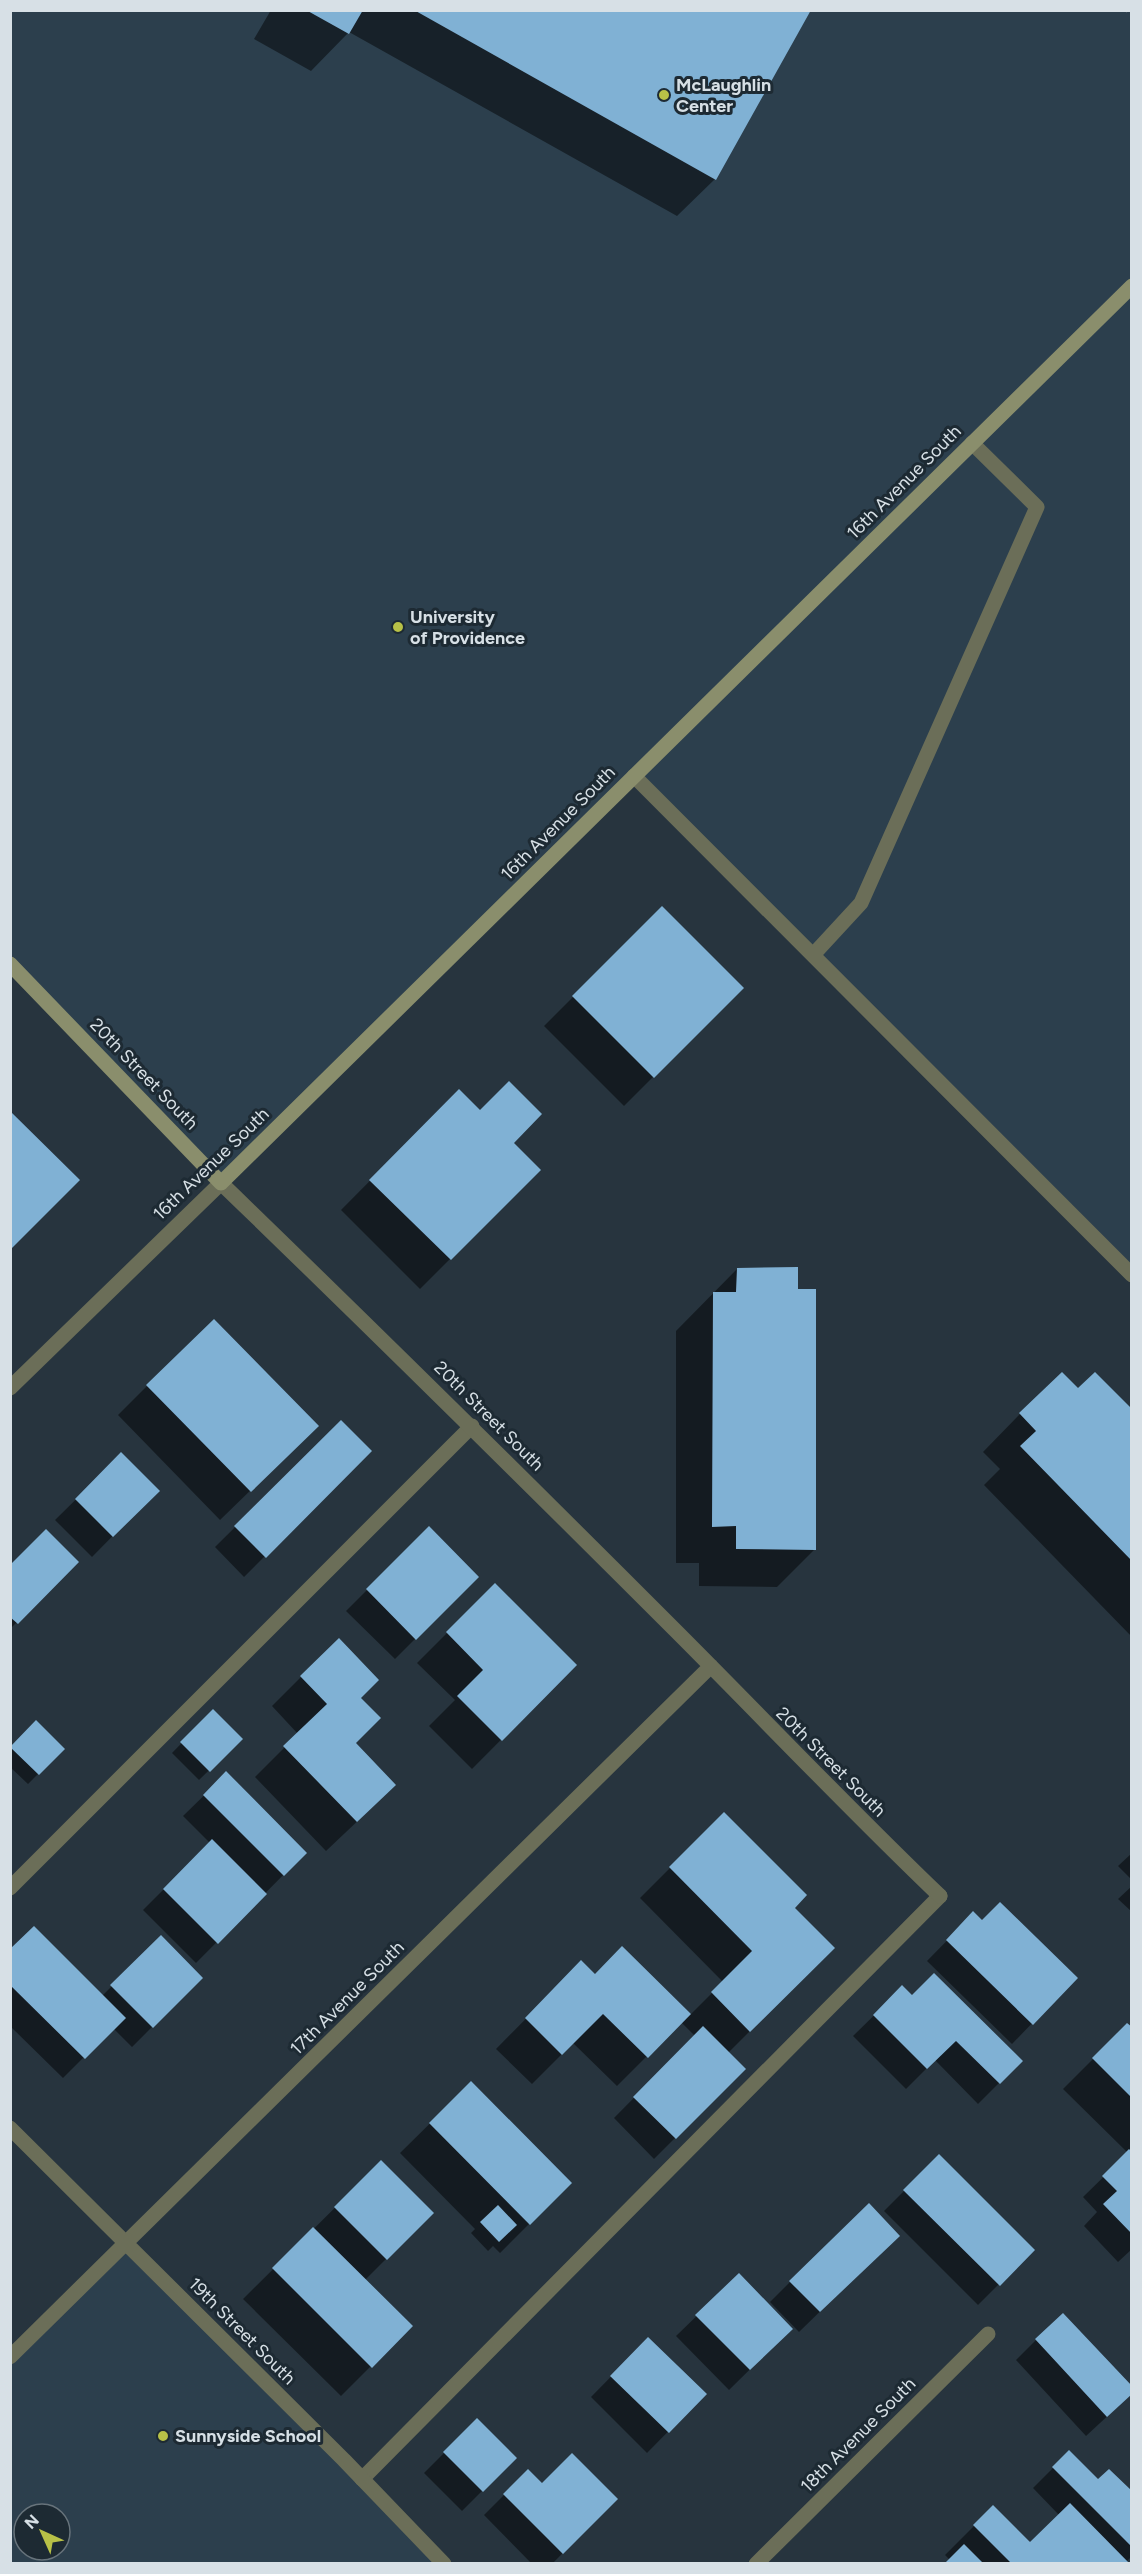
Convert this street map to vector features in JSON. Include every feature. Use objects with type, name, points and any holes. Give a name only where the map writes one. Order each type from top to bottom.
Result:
[{"type":"street","name":"16th Avenue South","points":[[10,1388],[1131,286]]},
{"type":"street","points":[[813,955],[861,903],[1037,507],[972,443]]},
{"type":"street","points":[[634,776],[1131,1275]]},
{"type":"street","name":"20th Street South","points":[[10,964],[221,1183],[472,1426],[711,1666],[851,1811],[940,1896],[362,2479]]},
{"type":"street","points":[[10,1888],[472,1426]]},
{"type":"street","name":"17th Avenue South","points":[[10,2357],[711,1666]]},
{"type":"street","name":"19th Street South","points":[[10,2128],[362,2479],[444,2564]]},
{"type":"street","name":"18th Avenue South","points":[[756,2564],[988,2334]]},
{"type":"path","points":[[1127,10],[1131,15]]},
{"type":"shaded area","name":"University of Providence","points":[[10,11],[1131,11],[1131,1275],[634,776],[221,1183],[11,968]]},
{"type":"shaded area","name":"Sunnyside School","points":[[127,2243],[442,2564],[11,2564],[11,2357]]},
{"type":"building","points":[[306,10],[363,10],[349,34]]},
{"type":"building","name":"McLaughlin Center","points":[[414,10],[811,10],[716,180]]},
{"type":"building","points":[[662,906],[744,988],[654,1078],[572,996]]},
{"type":"building","points":[[509,1081],[542,1114],[514,1143],[541,1170],[451,1260],[369,1180],[459,1089],[480,1110]]},
{"type":"building","points":[[10,1111],[80,1180],[10,1250]]},
{"type":"building","points":[[798,1267],[798,1289],[816,1289],[816,1550],[736,1549],[736,1526],[712,1527],[713,1292],[736,1292],[737,1268]]},
{"type":"building","points":[[214,1319],[319,1426],[251,1492],[146,1385]]},
{"type":"building","points":[[1062,1372],[1078,1388],[1095,1372],[1132,1409],[1132,1561],[1020,1446],[1036,1431],[1019,1413]]},
{"type":"building","points":[[341,1420],[372,1451],[266,1558],[234,1526]]},
{"type":"building","points":[[121,1452],[160,1491],[113,1537],[75,1499]]},
{"type":"building","points":[[429,1526],[479,1577],[416,1640],[366,1589]]},
{"type":"building","points":[[46,1529],[79,1562],[18,1624],[10,1617],[10,1565]]},
{"type":"building","points":[[495,1583],[577,1665],[502,1741],[457,1696],[483,1670],[446,1632]]},
{"type":"building","points":[[339,1638],[379,1680],[361,1698],[381,1718],[356,1743],[396,1785],[357,1822],[283,1746],[327,1704],[300,1676]]},
{"type":"building","points":[[213,1709],[243,1739],[210,1772],[180,1742]]},
{"type":"building","points":[[36,1720],[65,1749],[39,1775],[10,1747]]},
{"type":"building","points":[[226,1771],[307,1853],[284,1876],[203,1795]]},
{"type":"building","points":[[724,1812],[807,1895],[795,1908],[835,1948],[750,2032],[711,1992],[752,1951],[669,1867]]},
{"type":"building","points":[[212,1839],[267,1894],[218,1944],[163,1889]]},
{"type":"building","points":[[1000,1902],[1078,1978],[1033,2025],[946,1940],[973,1911],[982,1920]]},
{"type":"building","points":[[34,1926],[126,2018],[85,2059],[10,1985],[10,1949]]},
{"type":"building","points":[[161,1935],[203,1978],[153,2028],[110,1985]]},
{"type":"building","points":[[622,1946],[691,2014],[648,2058],[603,2014],[562,2055],[525,2018],[581,1960],[595,1974]]},
{"type":"building","points":[[934,1973],[1023,2061],[1000,2084],[956,2041],[927,2069],[873,2015],[902,1985],[912,1995]]},
{"type":"building","points":[[1127,2023],[1132,2027],[1132,2098],[1092,2058]]},
{"type":"building","points":[[703,2026],[746,2069],[676,2139],[633,2097]]},
{"type":"building","points":[[471,2081],[572,2183],[530,2225],[429,2123]]},
{"type":"building","points":[[1129,2149],[1132,2152],[1132,2234],[1103,2204],[1117,2191],[1102,2176]]},
{"type":"building","points":[[939,2154],[1035,2250],[1000,2286],[903,2190]]},
{"type":"building","points":[[381,2160],[434,2213],[387,2260],[334,2207]]},
{"type":"building","points":[[869,2203],[900,2236],[820,2312],[789,2281]]},
{"type":"building","points":[[498,2205],[517,2225],[499,2242],[480,2222]]},
{"type":"building","points":[[313,2227],[413,2326],[372,2368],[272,2268]]},
{"type":"building","points":[[739,2273],[793,2329],[750,2370],[695,2315]]},
{"type":"building","points":[[1063,2313],[1132,2386],[1132,2394],[1107,2417],[1035,2339]]},
{"type":"building","points":[[648,2337],[707,2394],[669,2433],[610,2376]]},
{"type":"building","points":[[477,2418],[517,2458],[483,2492],[443,2452]]},
{"type":"building","points":[[1069,2450],[1098,2479],[1109,2469],[1132,2491],[1132,2547],[1052,2467]]},
{"type":"building","points":[[572,2453],[618,2499],[563,2554],[503,2494],[528,2469],[542,2483]]},
{"type":"building","points":[[1070,2503],[1130,2564],[1012,2564],[973,2525],[993,2505],[1030,2542]]},
{"type":"building","points":[[964,2544],[984,2564],[944,2564]]},
{"type":"place","name":"McLaughlin Center","points":[[664,95]]},
{"type":"place","name":"University of Providence","points":[[398,627]]},
{"type":"place","name":"Sunnyside School","points":[[163,2436]]}]
